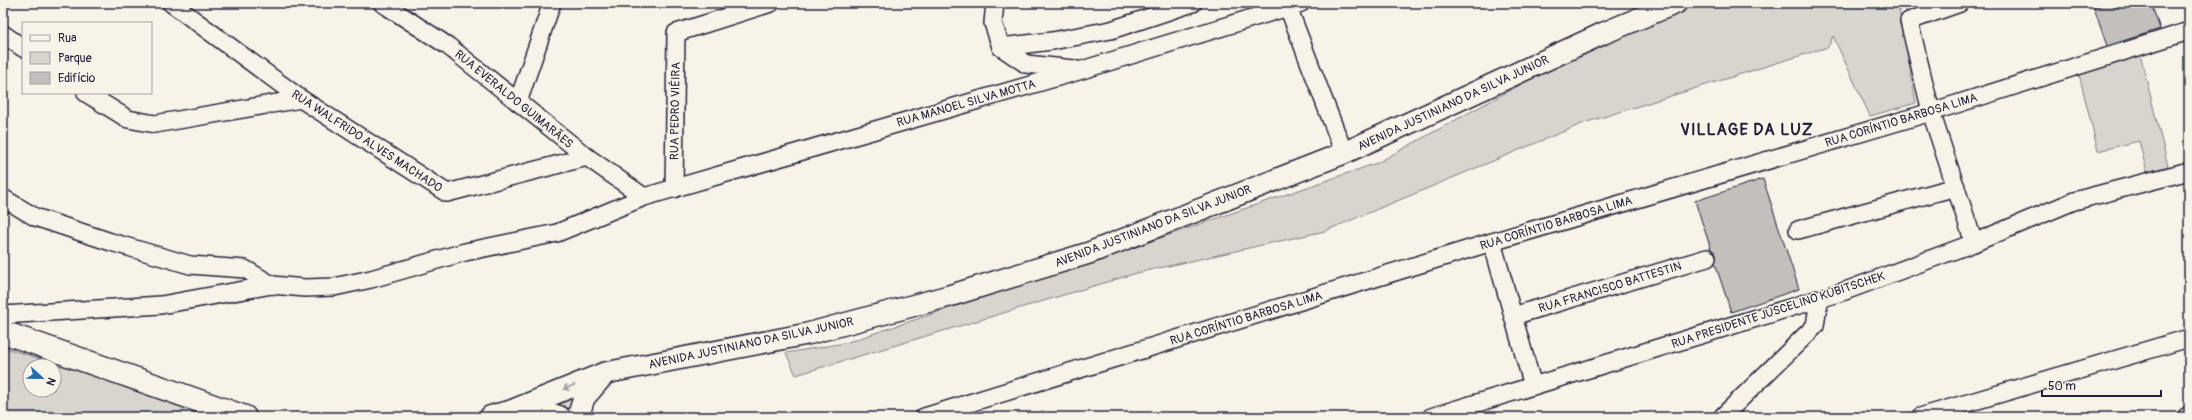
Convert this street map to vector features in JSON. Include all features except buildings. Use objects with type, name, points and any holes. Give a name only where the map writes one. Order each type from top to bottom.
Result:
[{"type":"main road","points":[[3,332],[245,416]]},
{"type":"main road","points":[[501,415],[528,409],[559,417]]},
{"type":"street","name":"RUA WALFRIDO ALVES MACHADO","points":[[171,3],[301,99],[447,193],[587,157]]},
{"type":"street","name":"RUA EVERALDO GUIMARÃES","points":[[382,3],[448,46],[587,157],[644,197]]},
{"type":"street","points":[[518,102],[552,3]]},
{"type":"street","name":"RUA PEDRO VIÊIRA","points":[[674,189],[676,33],[771,3]]},
{"type":"street","points":[[995,3],[993,23],[1001,47],[1026,64],[1082,70]]},
{"type":"street","points":[[1001,47],[1111,30],[1193,3]]},
{"type":"street","name":"AVENIDA JUSTINIANO DA SILVA JUNIOR","points":[[501,415],[605,373],[807,334],[949,296],[1089,253],[1344,153],[1596,36],[1676,3]]},
{"type":"street","points":[[1960,3],[1909,21],[1931,112],[1974,243]]},
{"type":"street","points":[[1294,5],[1344,153]]},
{"type":"street","name":"RUA MANOEL SILVA MOTTA","points":[[272,285],[305,288],[334,287],[371,279],[464,252],[557,233],[644,197],[1082,70],[1294,5]]},
{"type":"street","name":"RUA CORÍNTIO BARBOSA LIMA","points":[[924,417],[1492,242],[1931,112],[2189,31]]},
{"type":"street","points":[[3,34],[22,47]]},
{"type":"street","points":[[88,94],[128,119],[154,124],[301,99]]},
{"type":"street","name":"RUA PRESIDENTE JUSCELINO KUBITSCHEK","points":[[1431,417],[1819,299],[1974,243],[2074,201],[2189,171]]},
{"type":"street","points":[[1798,230],[1956,187]]},
{"type":"street","points":[[3,198],[35,216],[112,242],[190,265],[245,269],[272,285]]},
{"type":"street","points":[[1492,242],[1533,386]]},
{"type":"street","name":"RUA FRANCISCO BATTESTIN","points":[[1513,316],[1707,258]]},
{"type":"street","points":[[3,315],[161,305],[272,285]]},
{"type":"street","points":[[1722,417],[1816,326],[1819,299]]},
{"type":"street","points":[[1920,417],[2189,338]]},
{"type":"street","points":[[578,417],[584,398],[605,373]]},
{"type":"green space","points":[[1689,3],[1898,3],[1916,103],[1870,116],[1833,36],[1828,47],[1584,123],[1325,231],[1137,273],[796,375],[786,353],[845,343],[1157,239],[1377,163],[1593,45]]},
{"type":"green space","points":[[1905,3],[1941,3],[1906,16]]},
{"type":"green space","points":[[2140,54],[2168,166],[2147,172],[2139,141],[2098,151],[2078,70]]},
{"type":"green space","points":[[3,347],[37,358],[22,358],[22,398],[62,398],[62,366],[222,417],[3,417]]},
{"type":"green space","points":[[580,392],[571,414],[547,405]]},
{"type":"district","name":"VILLAGE DA LUZ","points":[[1747,129]]}]
